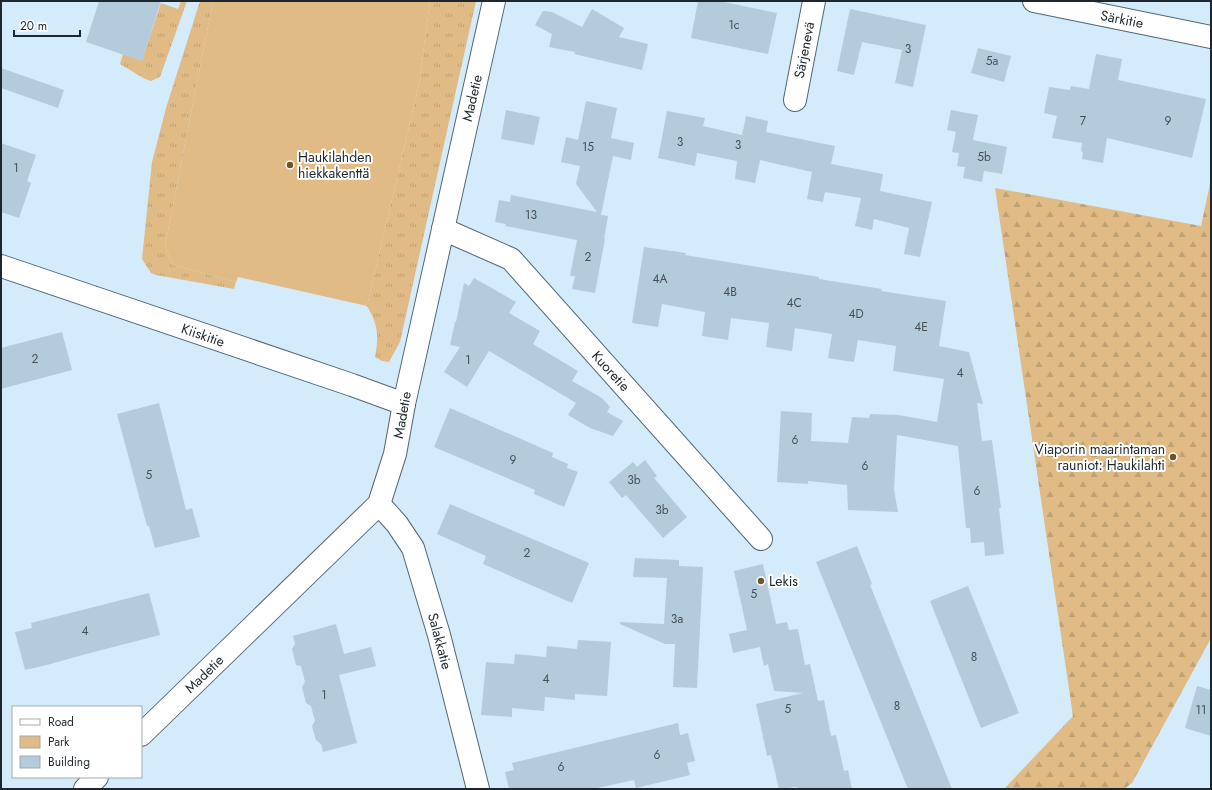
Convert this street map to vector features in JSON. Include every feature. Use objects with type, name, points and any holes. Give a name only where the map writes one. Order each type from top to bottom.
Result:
[{"type":"street","name":"Madetie","points":[[142,734],[379,504],[395,454],[404,404],[494,1]]},
{"type":"street","name":"Särjenevä","points":[[795,100],[814,1]]},
{"type":"street","name":"Särkitie","points":[[1034,1],[1211,37]]},
{"type":"street","name":"Kuoretie","points":[[443,229],[511,259],[761,540]]},
{"type":"street","name":"Kiiskitie","points":[[1,266],[404,404]]},
{"type":"street","name":"Salakkatie","points":[[379,504],[397,524],[413,548],[438,635],[478,789]]},
{"type":"street","points":[[85,789],[96,778]]},
{"type":"green space","points":[[181,1],[187,1],[160,77],[151,81],[120,64],[123,54],[142,60],[161,3],[178,9]]},
{"type":"green space","points":[[200,1],[213,1],[165,246],[173,265],[236,282],[234,289],[156,275],[151,273],[142,259],[152,162],[166,108]]},
{"type":"green space","name":"Haukilahden hiekkakenttä","points":[[213,1],[430,1],[419,84],[367,306],[238,277],[236,282],[173,265],[165,246]]},
{"type":"green space","points":[[430,1],[476,1],[400,342],[389,362],[382,361],[375,357],[377,330],[371,312],[367,306],[419,84]]},
{"type":"green space","points":[[1211,179],[1211,640],[1132,783],[1124,789],[1004,789],[1073,716],[995,188],[1201,226]]},
{"type":"building","points":[[99,1],[161,1],[142,61],[86,42]]},
{"type":"building","points":[[698,1],[719,1],[777,13],[768,54],[691,38]]},
{"type":"building","points":[[592,9],[624,28],[619,37],[648,44],[642,70],[574,54],[575,52],[549,47],[552,34],[535,25],[543,11],[552,12],[582,27]]},
{"type":"building","points":[[850,9],[926,25],[913,87],[895,83],[902,50],[862,42],[854,75],[837,71]]},
{"type":"building","points":[[978,48],[1011,56],[1004,82],[971,73]]},
{"type":"building","points":[[1096,54],[1122,59],[1118,80],[1206,99],[1192,158],[1107,138],[1103,163],[1082,159],[1082,143],[1052,138],[1057,116],[1044,113],[1049,87],[1070,90],[1071,86],[1089,89]]},
{"type":"building","points":[[1,68],[64,90],[58,108],[1,88]]},
{"type":"building","points":[[586,101],[617,108],[611,138],[634,143],[631,160],[613,156],[601,215],[608,216],[595,293],[572,289],[575,276],[570,276],[577,240],[505,226],[506,224],[495,222],[499,200],[510,202],[511,195],[597,212],[576,184],[580,166],[561,162],[566,137],[578,140]]},
{"type":"building","points":[[506,110],[540,117],[534,145],[501,139]]},
{"type":"building","points":[[951,110],[978,115],[973,140],[1007,147],[1002,174],[984,171],[982,182],[963,178],[965,167],[957,166],[959,153],[952,152],[956,132],[947,130]]},
{"type":"building","points":[[667,111],[705,118],[703,126],[742,135],[746,116],[768,121],[766,132],[835,146],[831,164],[883,174],[880,191],[932,202],[920,257],[904,254],[909,228],[874,219],[872,230],[855,226],[861,198],[825,192],[823,202],[807,199],[812,172],[760,160],[755,183],[735,179],[737,161],[697,153],[695,166],[658,158]]},
{"type":"building","points":[[1,143],[36,155],[27,181],[31,183],[19,218],[1,212]]},
{"type":"building","points":[[644,247],[819,277],[819,279],[882,289],[881,291],[946,301],[939,346],[969,352],[983,404],[977,403],[982,441],[992,440],[1001,508],[999,508],[1004,554],[985,556],[984,542],[971,543],[970,528],[966,528],[958,446],[897,435],[894,490],[898,512],[848,510],[847,485],[808,481],[808,484],[777,482],[781,411],[812,413],[811,441],[848,443],[852,417],[869,418],[870,414],[899,415],[937,422],[944,379],[893,371],[896,346],[858,340],[854,362],[828,358],[832,334],[795,328],[792,351],[766,347],[769,323],[731,318],[728,340],[702,336],[705,312],[662,304],[658,327],[632,323]]},
{"type":"building","points":[[474,278],[516,302],[509,313],[540,331],[533,344],[578,371],[572,381],[602,398],[610,407],[607,412],[623,421],[613,436],[590,428],[568,415],[576,403],[489,351],[467,387],[444,372],[460,347],[450,345],[464,283],[469,286]]},
{"type":"building","points":[[62,332],[72,370],[1,389],[1,348]]},
{"type":"building","points":[[159,403],[186,510],[192,508],[200,537],[155,548],[149,526],[147,526],[117,414]]},
{"type":"building","points":[[450,408],[553,453],[552,457],[568,464],[567,468],[578,472],[564,507],[534,494],[535,490],[434,447]]},
{"type":"building","points":[[645,460],[657,476],[654,478],[687,517],[663,538],[626,495],[622,498],[609,482],[633,462],[637,467]]},
{"type":"building","points":[[450,504],[589,563],[572,603],[483,564],[486,556],[437,534]]},
{"type":"building","points":[[857,546],[872,584],[870,585],[952,789],[908,789],[816,562]]},
{"type":"building","points":[[635,558],[679,560],[679,566],[703,567],[697,688],[673,687],[675,644],[665,644],[620,624],[620,622],[664,624],[667,578],[633,577]]},
{"type":"building","points":[[763,564],[776,624],[787,622],[789,630],[798,629],[805,665],[810,664],[818,701],[824,700],[831,736],[836,735],[844,771],[848,770],[852,789],[797,789],[797,787],[779,789],[771,755],[767,756],[756,704],[803,693],[774,691],[768,664],[764,666],[760,647],[733,653],[729,634],[747,630],[734,571]]},
{"type":"building","points":[[968,586],[1019,713],[981,728],[930,601]]},
{"type":"building","points":[[149,593],[160,635],[25,670],[15,632],[32,628],[31,623]]},
{"type":"building","points":[[336,624],[344,654],[371,647],[376,666],[339,675],[357,743],[323,752],[321,744],[316,740],[312,726],[315,721],[311,706],[306,703],[302,687],[305,682],[301,666],[296,665],[292,649],[295,644],[293,636]]},
{"type":"building","points":[[578,640],[611,642],[607,696],[575,694],[575,700],[545,697],[544,711],[512,708],[512,717],[481,715],[486,662],[514,664],[515,654],[546,657],[547,646],[577,649]]},
{"type":"building","points":[[1197,686],[1211,690],[1211,736],[1185,728]]},
{"type":"building","points":[[678,723],[680,735],[688,733],[695,761],[687,763],[690,775],[636,788],[634,780],[593,789],[509,789],[505,772],[514,770],[512,763]]},
{"type":"place","name":"Haukilahden hiekkakenttä","points":[[290,165]]},
{"type":"place","name":"Viaporin maarintaman rauniot: Haukilahti","points":[[1173,457]]},
{"type":"place","name":"Lekis","points":[[761,581]]}]
